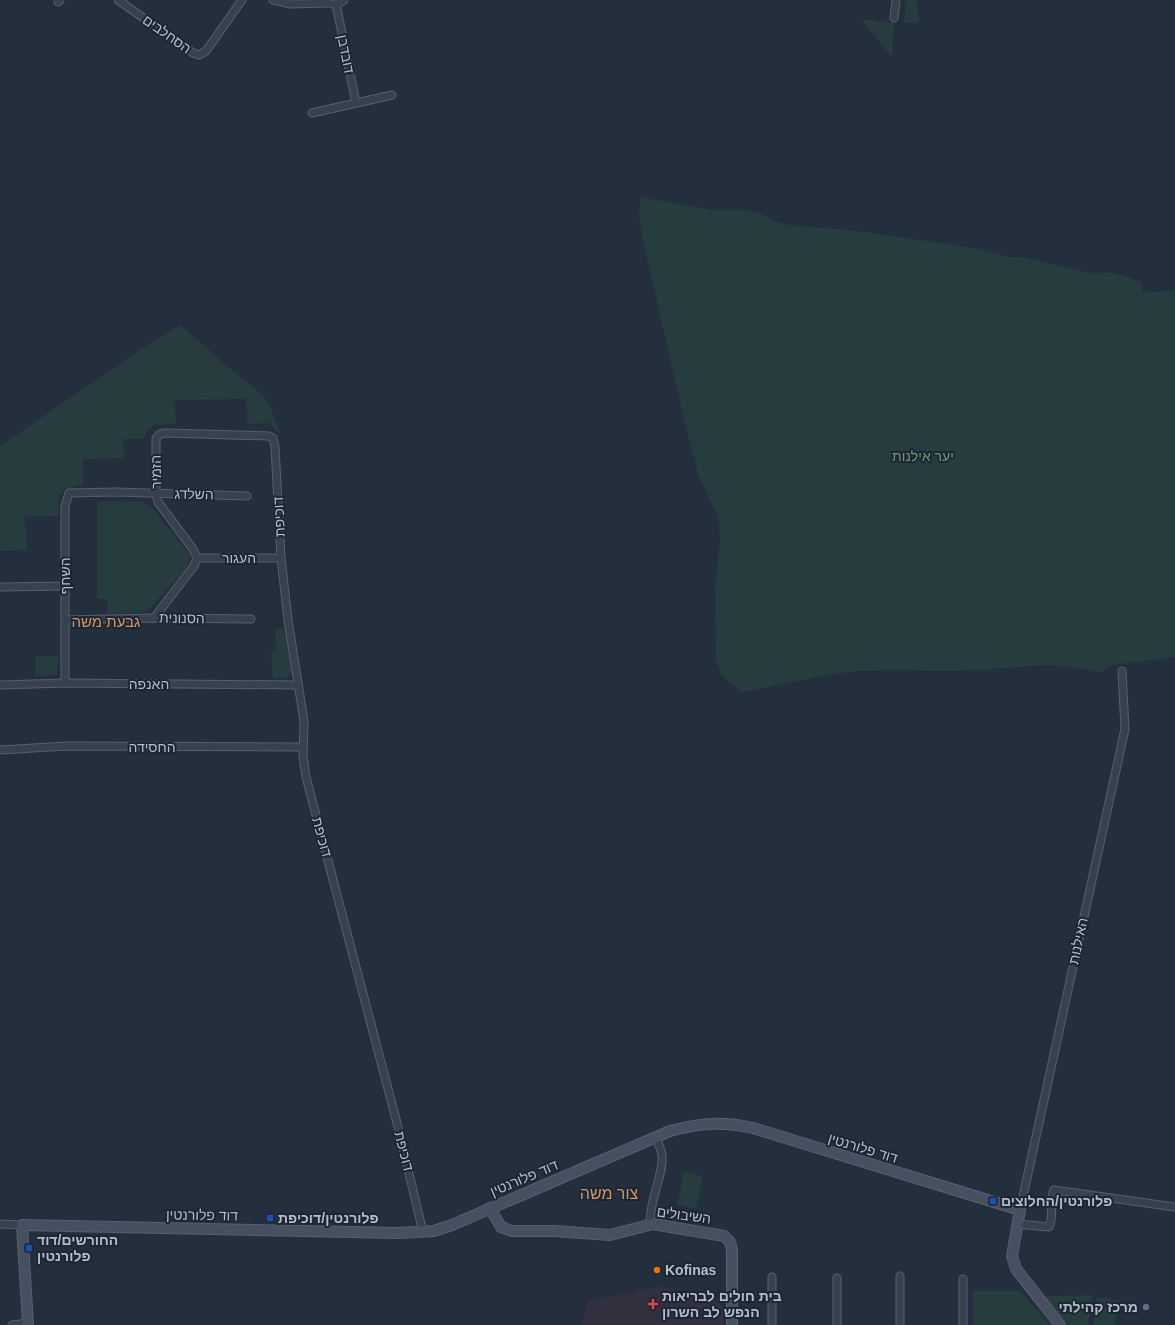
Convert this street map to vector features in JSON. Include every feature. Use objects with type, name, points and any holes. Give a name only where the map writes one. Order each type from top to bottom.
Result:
[{"type":"street","name":"הסחלבים","points":[[118,0],[193,53],[199,55],[206,51],[242,0]]},
{"type":"street","points":[[273,0],[291,4],[309,1],[327,1],[336,4],[344,0]]},
{"type":"street","points":[[894,18],[896,0]]},
{"type":"street","name":"דובדבן","points":[[336,4],[356,103]]},
{"type":"street","points":[[312,113],[392,95]]},
{"type":"street","name":"הזמיר","points":[[197,558],[193,549],[161,508],[156,494],[156,443],[160,434],[270,436]]},
{"type":"street","name":"דוכיפת","points":[[270,436],[273,438],[275,447],[281,558],[288,620],[305,729],[304,763],[308,787],[397,1123],[424,1232]]},
{"type":"street","name":"השלדג","points":[[69,494],[116,492],[247,496]]},
{"type":"street","name":"השחף","points":[[65,683],[65,506],[69,494]]},
{"type":"street","points":[[154,618],[194,566],[197,558]]},
{"type":"street","name":"העגור","points":[[197,558],[281,558]]},
{"type":"street","points":[[0,587],[65,586]]},
{"type":"street","name":"הסנונית","points":[[65,620],[154,618],[251,619]]},
{"type":"street","name":"האילנות","points":[[1020,1210],[1125,729],[1122,671]]},
{"type":"street","name":"האנפה","points":[[0,685],[65,683],[298,685]]},
{"type":"street","name":"החסידה","points":[[0,750],[66,746],[304,747]]},
{"type":"street","name":"דוד פלורנטין","points":[[22,1225],[372,1233],[424,1232],[448,1227],[656,1137],[707,1123],[736,1124],[1020,1210]]},
{"type":"street","points":[[650,1224],[650,1207],[662,1162],[661,1152],[656,1137]]},
{"type":"street","points":[[1017,1224],[1049,1227],[1053,1220],[1051,1195],[1054,1190],[1175,1207]]},
{"type":"street","name":"השיבולים","points":[[490,1208],[501,1227],[512,1231],[554,1231],[610,1235],[650,1224],[663,1224],[719,1235],[730,1242],[733,1256],[732,1325]]},
{"type":"street","points":[[1020,1210],[1012,1256],[1016,1270],[1060,1325]]},
{"type":"street","points":[[0,1224],[22,1225],[28,1324],[12,1325]]},
{"type":"street","points":[[900,1276],[900,1325]]},
{"type":"street","points":[[772,1278],[772,1325]]},
{"type":"street","points":[[837,1278],[837,1325]]},
{"type":"street","points":[[963,1279],[963,1325]]},
{"type":"shaded area","name":"בית חולים לבריאות הנפש לב השרון","points":[[662,1286],[711,1299],[723,1307],[723,1325],[582,1325],[588,1301]]},
{"type":"green space","points":[[906,0],[917,0],[919,23],[904,23]]},
{"type":"green space","points":[[861,19],[894,23],[892,57]]},
{"type":"green space","name":"יער אילנות","points":[[640,197],[713,210],[748,210],[763,215],[776,222],[789,225],[866,232],[980,249],[1009,257],[1021,257],[1095,274],[1113,273],[1141,283],[1143,293],[1175,290],[1175,657],[1111,665],[1100,673],[1085,669],[1055,666],[1025,666],[965,671],[861,671],[831,675],[741,692],[721,675],[716,660],[715,592],[720,540],[718,517],[698,474],[682,411],[643,241],[639,217]]},
{"type":"green space","points":[[181,325],[235,373],[263,395],[271,408],[281,436],[270,423],[247,424],[246,399],[175,400],[176,424],[154,425],[146,431],[144,439],[123,439],[124,458],[83,459],[83,485],[67,488],[59,495],[58,516],[25,517],[27,550],[0,551],[0,446],[150,343]]},
{"type":"green space","points":[[97,501],[140,501],[151,506],[189,554],[190,561],[186,569],[148,610],[140,613],[107,614],[107,599],[97,599]]},
{"type":"green space","points":[[275,629],[284,629],[285,632],[292,672],[288,677],[273,678],[271,652],[276,651]]},
{"type":"green space","points":[[35,656],[58,656],[57,675],[35,676]]},
{"type":"green space","points":[[684,1172],[703,1176],[696,1209],[677,1205]]},
{"type":"green space","points":[[973,1291],[1020,1291],[1050,1325],[973,1325]]},
{"type":"green space","points":[[1092,1295],[1088,1325],[1068,1325],[1045,1296]]},
{"type":"green space","points":[[1098,1297],[1119,1301],[1115,1325],[1093,1325]]},
{"type":"place","name":"פלורנטין/החלוצים","points":[[993,1201]]},
{"type":"place","name":"פלורנטין/דוכיפת","points":[[270,1218]]},
{"type":"place","name":"החורשים/דוד פלורנטין","points":[[29,1248]]},
{"type":"place","name":"Kofinas","points":[[657,1270]]},
{"type":"place","name":"בית חולים לבריאות הנפש לב השרון","points":[[653,1304]]},
{"type":"place","name":"מרכז קהילתי","points":[[1146,1307]]},
{"type":"district","name":"גבעת משה","points":[[106,621]]},
{"type":"district","name":"צור משה","points":[[609,1193]]}]
